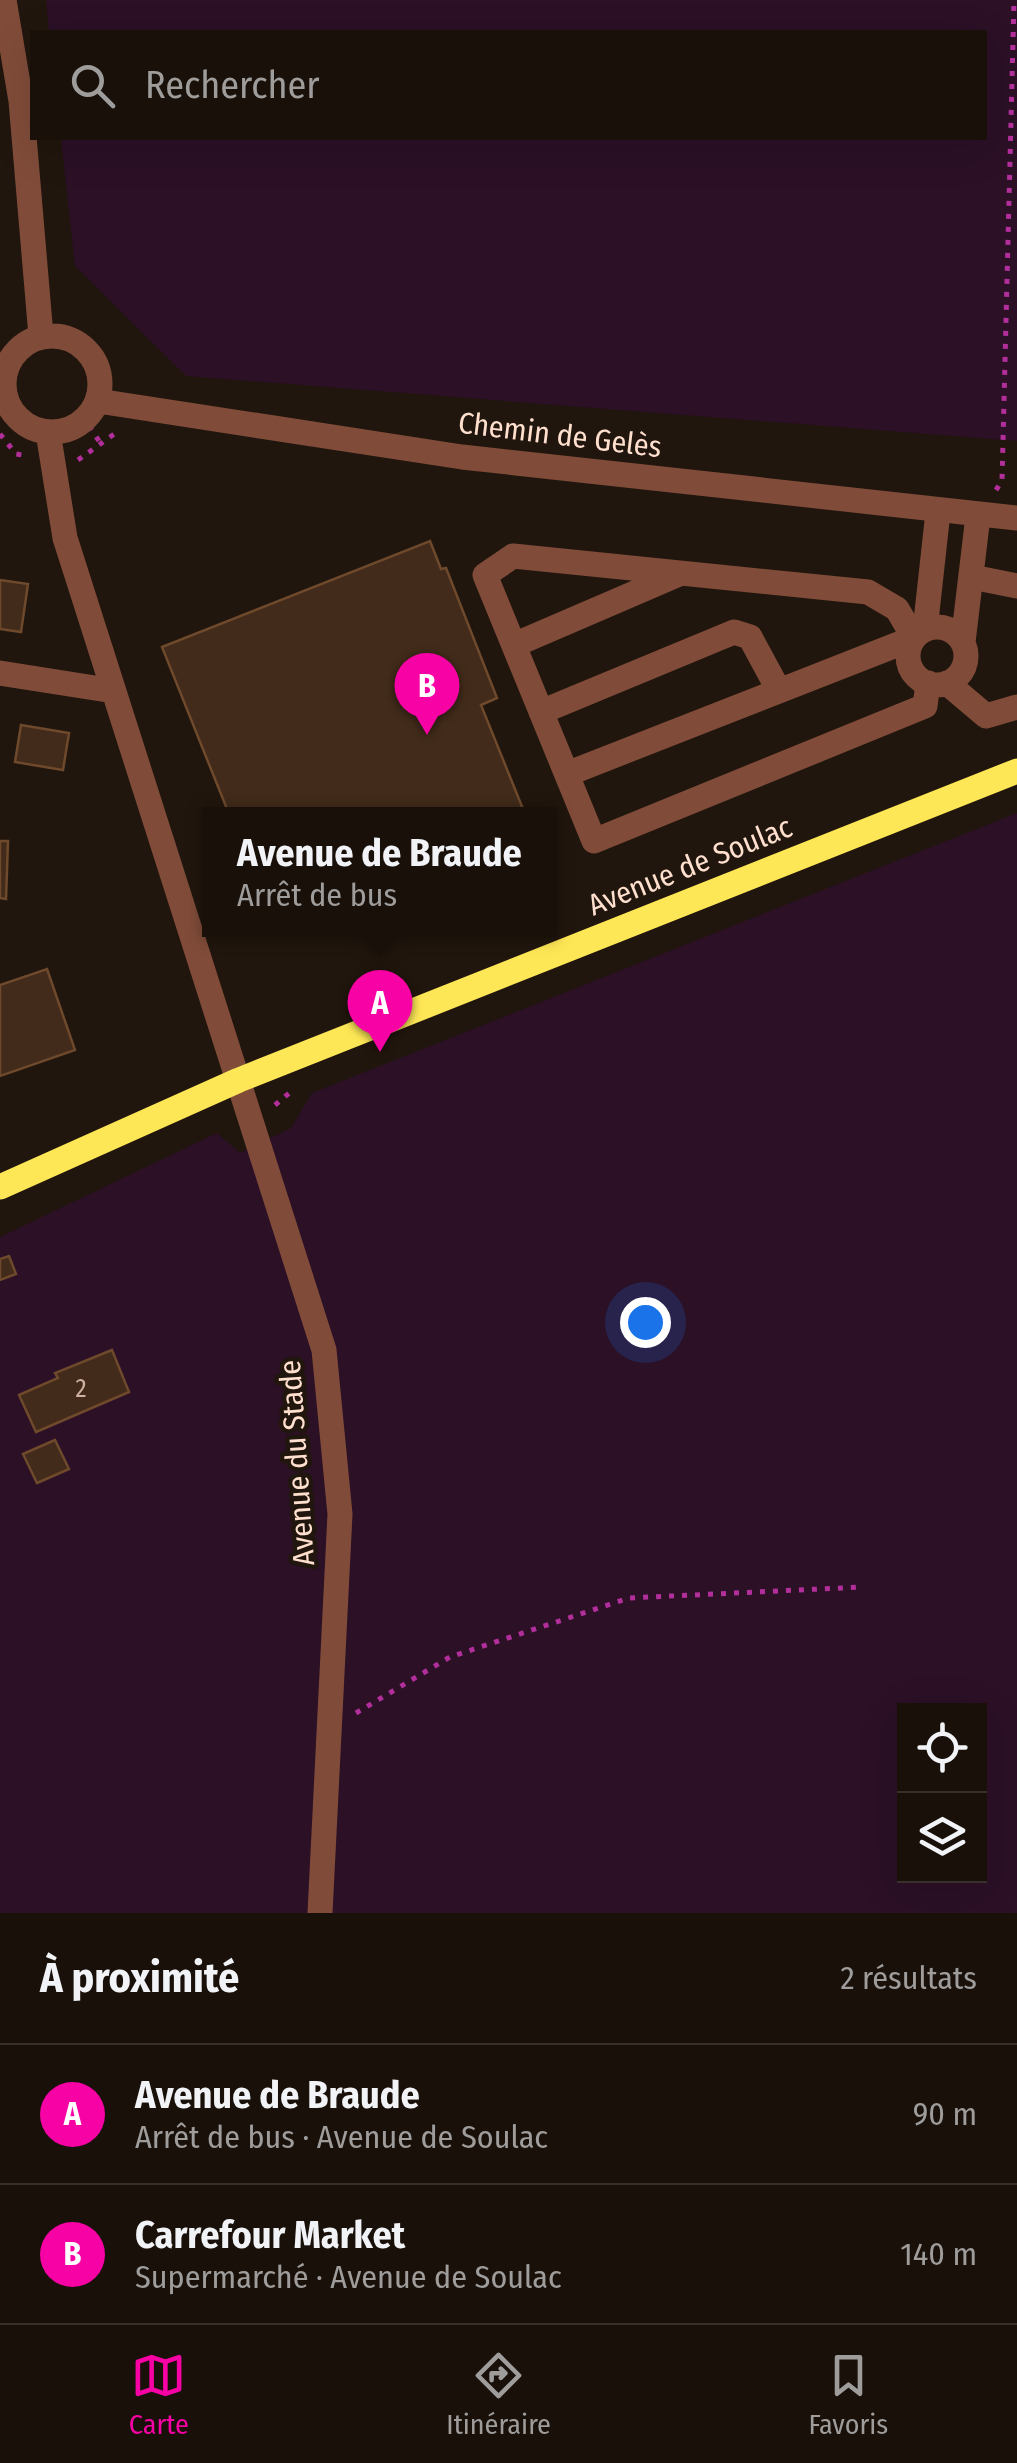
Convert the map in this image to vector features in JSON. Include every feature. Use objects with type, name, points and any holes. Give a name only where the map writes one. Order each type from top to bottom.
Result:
[{"type":"main road","name":"Avenue de Soulac","points":[[0,1186],[239,1080],[1017,770]]},
{"type":"street","points":[[4,0],[22,101],[41,336]]},
{"type":"street","points":[[41,336],[70,338],[94,358],[101,386],[91,411],[62,432],[32,428],[9,406],[2,371],[18,350],[41,336]]},
{"type":"street","name":"Chemin de Gelès","points":[[91,411],[938,512],[1017,518]]},
{"type":"street","name":"Avenue du Stade","points":[[48,432],[65,538],[324,1350],[340,1514],[320,1913]]},
{"type":"street","points":[[938,512],[926,621],[910,664],[986,716],[1017,708]]},
{"type":"street","points":[[922,633],[868,592],[512,556],[485,575],[594,841],[925,706],[937,683],[962,670],[978,516]]},
{"type":"street","points":[[514,645],[681,574]]},
{"type":"street","points":[[972,576],[1017,586]]},
{"type":"street","points":[[567,774],[922,633],[949,630],[963,642]]},
{"type":"street","points":[[541,712],[734,632],[750,637],[778,690]]},
{"type":"street","points":[[0,673],[114,691]]},
{"type":"path","points":[[978,516],[1002,480],[1014,0]]},
{"type":"path","points":[[91,411],[101,444]]},
{"type":"path","points":[[332,1727],[450,1657],[629,1598],[862,1587]]},
{"type":"shaded area","points":[[46,0],[1017,0],[1017,441],[186,376],[75,266],[61,140],[987,140],[987,30],[49,30]]},
{"type":"shaded area","points":[[1017,813],[1017,1913],[0,1913],[0,1237],[217,1133],[240,1153],[291,1128],[312,1093]]},
{"type":"building","points":[[430,541],[441,569],[446,568],[497,698],[481,705],[522,807],[226,807],[162,647]]},
{"type":"building","points":[[0,580],[28,584],[21,632],[0,629]]},
{"type":"building","points":[[21,725],[69,733],[63,770],[15,762]]},
{"type":"building","points":[[0,841],[8,841],[6,899],[0,898]]},
{"type":"building","points":[[47,969],[75,1050],[0,1076],[0,985]]},
{"type":"building","points":[[9,1256],[16,1274],[0,1280],[0,1259]]},
{"type":"building","points":[[112,1350],[129,1392],[36,1432],[19,1395],[58,1378],[55,1373]]},
{"type":"building","points":[[55,1440],[69,1469],[37,1483],[23,1454]]},
{"type":"place","name":"Carrefour Market","points":[[427,735]]},
{"type":"place","name":"Avenue de Braude","points":[[380,1052]]}]
